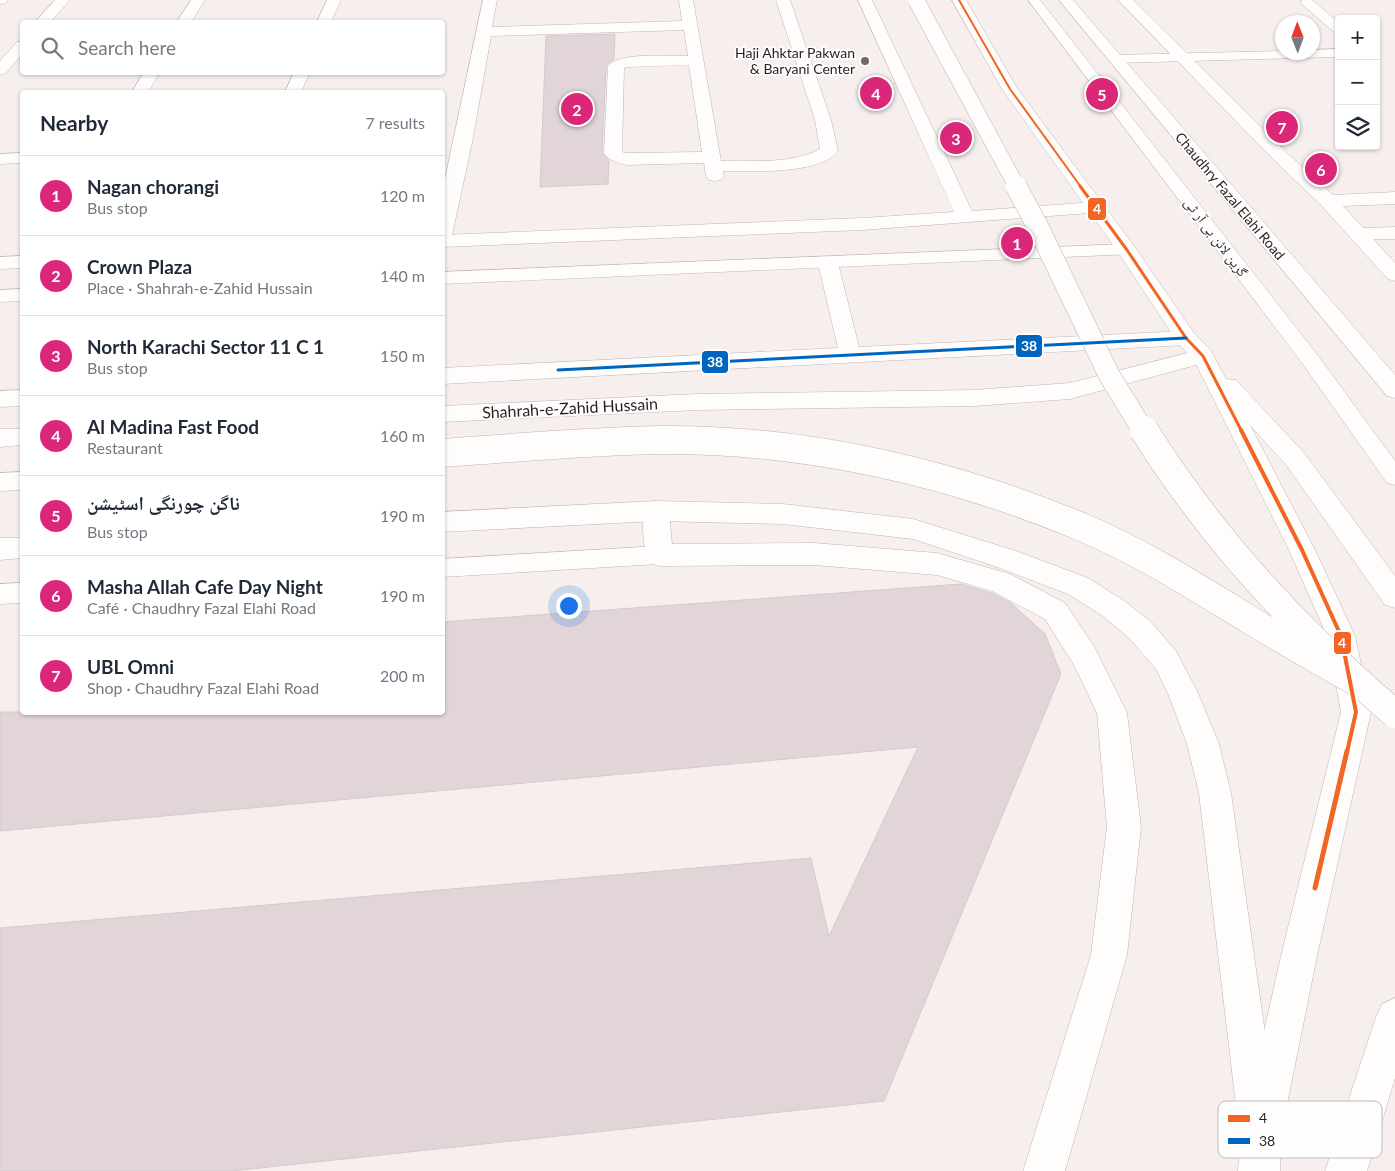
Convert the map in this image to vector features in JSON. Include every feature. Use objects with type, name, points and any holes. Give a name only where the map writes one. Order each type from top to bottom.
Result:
[{"type":"street","points":[[44,20],[63,0]]},
{"type":"street","points":[[185,20],[198,0]]},
{"type":"street","points":[[325,20],[334,0]]},
{"type":"street","points":[[445,215],[456,143],[484,32],[490,0]]},
{"type":"street","points":[[686,0],[716,182]]},
{"type":"street","points":[[696,60],[626,62],[616,66],[613,153],[627,160],[798,163],[823,156],[829,152],[823,120],[783,0]]},
{"type":"street","points":[[865,0],[965,216]]},
{"type":"street","points":[[916,0],[1039,229],[1109,375],[1158,455],[1220,536],[1282,608],[1360,684],[1395,714]]},
{"type":"street","points":[[959,0],[1010,89],[1128,250],[1198,352],[1302,550],[1341,636],[1356,712],[1299,956],[1268,1101]]},
{"type":"street","name":"Chaudhry Fazal Elahi Road","points":[[1066,0],[1395,390]]},
{"type":"street","points":[[1125,0],[1282,158],[1328,200],[1395,275]]},
{"type":"street","points":[[484,32],[690,25]]},
{"type":"street","points":[[0,70],[20,47]]},
{"type":"street","points":[[141,90],[150,75]]},
{"type":"street","points":[[293,90],[300,75]]},
{"type":"street","points":[[0,159],[20,158]]},
{"type":"street","points":[[1328,200],[1395,198]]},
{"type":"street","points":[[445,241],[862,224],[1096,208]]},
{"type":"street","points":[[1359,234],[1395,232]]},
{"type":"street","points":[[445,278],[828,264],[1128,250]]},
{"type":"street","points":[[0,263],[20,262]]},
{"type":"street","points":[[828,264],[850,354]]},
{"type":"street","points":[[0,296],[20,295]]},
{"type":"street","points":[[445,376],[850,354],[1198,352],[1296,460],[1395,597]]},
{"type":"street","name":"Shahrah-e-Zahid Hussain","points":[[445,414],[697,402],[974,398],[1070,391],[1198,352]]},
{"type":"street","points":[[0,399],[20,398]]},
{"type":"street","points":[[0,438],[20,437]]},
{"type":"street","points":[[445,452],[577,443],[663,440],[757,444],[859,457],[994,494],[1085,528],[1170,570],[1251,621],[1360,684]]},
{"type":"street","points":[[0,482],[20,482]]},
{"type":"street","points":[[445,522],[656,511],[783,514],[913,529],[1006,558],[1078,586],[1113,608],[1140,630],[1166,660],[1183,693],[1203,744],[1215,793],[1255,1101]]},
{"type":"street","points":[[656,511],[659,556],[814,554],[937,564],[1000,582],[1055,611],[1085,657],[1112,713],[1124,827],[1109,955],[1044,1171]]},
{"type":"street","points":[[0,549],[20,548]]},
{"type":"street","points":[[1368,1101],[1395,1017]]},
{"type":"street","points":[[1259,1158],[1259,1171]]},
{"type":"street","points":[[1346,1171],[1350,1158]]},
{"type":"lane","name":"گرین لائن بی آر ٹی","points":[[1034,0],[1312,362],[1395,477]]},
{"type":"lane","points":[[1307,2],[1335,26]]},
{"type":"lane","points":[[1114,59],[1335,53]]},
{"type":"lane","points":[[445,568],[659,556]]},
{"type":"lane","points":[[0,594],[20,593]]},
{"type":"building","points":[[615,34],[614,59],[606,66],[602,153],[609,160],[608,184],[540,187],[546,36]]},
{"type":"building","points":[[961,584],[991,593],[1011,603],[1045,634],[1061,674],[884,1101],[232,1171],[0,1171],[0,928],[811,858],[829,936],[918,747],[0,831],[0,712],[20,712],[20,715],[445,715],[445,622]]},
{"type":"transit line","name":"4","points":[[959,0],[1010,89],[1127,250],[1186,338],[1203,356],[1302,550],[1341,636],[1356,712],[1315,888]]},
{"type":"transit line","name":"38","points":[[558,370],[1186,338]]},
{"type":"place","name":"Haji Ahktar Pakwan & Baryani Center","points":[[865,61]]},
{"type":"place","name":"Al Madina Fast Food","points":[[876,93]]},
{"type":"place","name":"ناگن چورنگی اسٹیشن","points":[[1102,94]]},
{"type":"place","name":"Crown Plaza","points":[[577,109]]},
{"type":"place","name":"UBL Omni","points":[[1282,127]]},
{"type":"place","name":"North Karachi Sector 11 C 1","points":[[956,138]]},
{"type":"place","name":"Masha Allah Cafe Day Night","points":[[1321,169]]},
{"type":"place","name":"Nagan chorangi","points":[[1017,243]]}]
